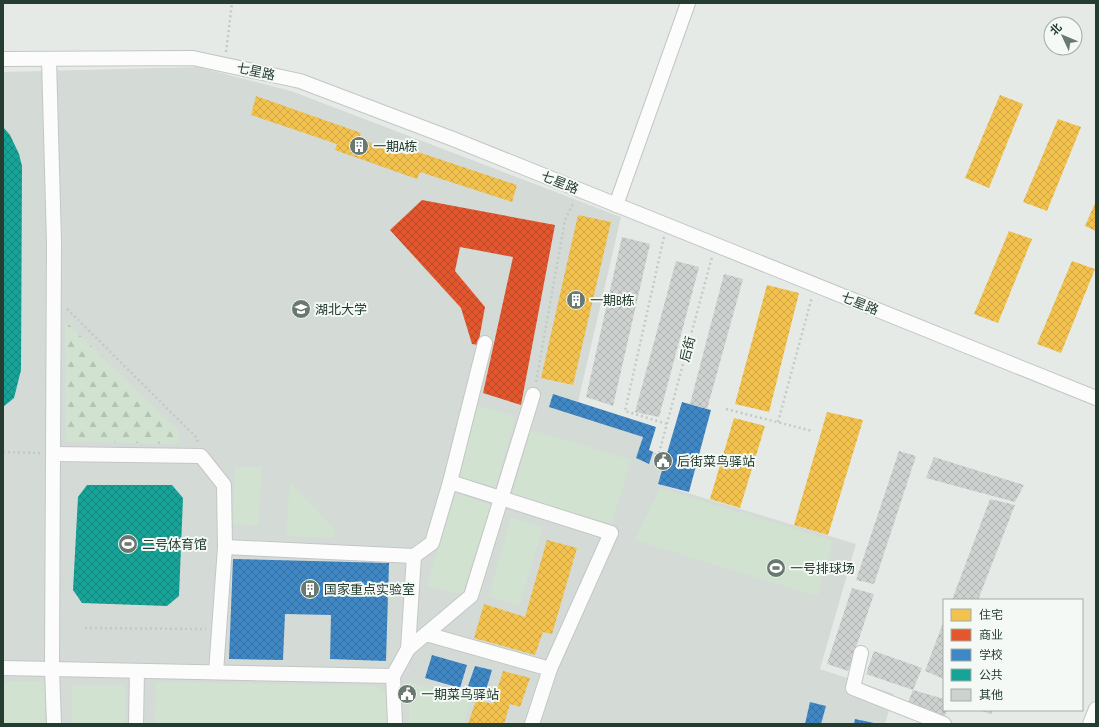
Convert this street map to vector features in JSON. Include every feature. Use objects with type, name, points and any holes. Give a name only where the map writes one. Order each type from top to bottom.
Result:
[{"type":"street","points":[[616,205],[688,3]]},
{"type":"street","name":"七星路","points":[[3,59],[193,58],[300,81],[667,225],[1096,398]]},
{"type":"street","points":[[49,59],[54,296],[52,669],[54,724]]},
{"type":"street","points":[[225,547],[414,556],[432,543],[450,482],[485,343]]},
{"type":"street","points":[[395,724],[393,676],[408,649],[471,596],[533,395]]},
{"type":"street","points":[[53,454],[201,456],[224,485],[225,547],[216,672]]},
{"type":"street","points":[[450,482],[611,533],[550,669],[532,724]]},
{"type":"street","points":[[408,649],[414,556]]},
{"type":"street","points":[[426,634],[550,669]]},
{"type":"street","points":[[861,653],[853,688],[944,724]]},
{"type":"street","points":[[3,668],[393,676]]},
{"type":"street","points":[[136,724],[137,671]]},
{"type":"street","points":[[1090,724],[1096,709]]},
{"type":"path","points":[[225,65],[232,3]]},
{"type":"path","points":[[533,395],[542,354],[565,220],[579,190]]},
{"type":"path","points":[[667,225],[625,411],[667,424]]},
{"type":"path","name":"后街","points":[[659,453],[716,245]]},
{"type":"path","points":[[778,422],[815,285]]},
{"type":"path","points":[[54,296],[197,438],[201,456]]},
{"type":"path","points":[[726,409],[812,431]]},
{"type":"path","points":[[3,452],[53,454]]},
{"type":"path","points":[[85,628],[219,629]]},
{"type":"shaded area","name":"湖北大学","points":[[198,67],[291,91],[621,217],[578,402],[647,424],[640,447],[666,456],[658,484],[856,544],[820,669],[894,694],[885,724],[3,724],[3,72]]},
{"type":"green space","points":[[65,321],[179,432],[177,444],[66,441]]},
{"type":"green space","points":[[478,406],[515,417],[495,489],[457,478]]},
{"type":"green space","points":[[531,430],[631,460],[611,526],[512,495]]},
{"type":"green space","points":[[235,467],[262,467],[258,525],[233,524]]},
{"type":"green space","points":[[290,482],[336,531],[333,538],[286,536]]},
{"type":"green space","name":"一号排球场","points":[[660,488],[833,541],[817,596],[635,540]]},
{"type":"green space","points":[[456,493],[491,505],[462,594],[427,585]]},
{"type":"green space","points":[[511,518],[543,527],[519,606],[489,596]]},
{"type":"green space","points":[[46,681],[44,724],[3,724],[3,682]]},
{"type":"green space","points":[[156,682],[374,686],[388,697],[388,724],[155,724]]},
{"type":"green space","points":[[409,682],[470,699],[464,724],[409,724]]},
{"type":"green space","points":[[72,685],[125,685],[125,724],[72,724]]},
{"type":"building: 住宅","points":[[1000,95],[1023,104],[989,188],[965,178]]},
{"type":"building: 住宅","name":"一期A栋","points":[[256,96],[361,133],[359,139],[407,155],[409,149],[517,185],[512,202],[420,172],[417,179],[335,150],[337,144],[251,115]]},
{"type":"building: 住宅","points":[[1058,119],[1081,127],[1047,211],[1023,202]]},
{"type":"building: 住宅","points":[[1096,201],[1096,231],[1085,226]]},
{"type":"building: 住宅","name":"一期B栋","points":[[578,215],[611,222],[573,385],[541,378]]},
{"type":"building: 住宅","points":[[1009,231],[1032,239],[998,323],[974,314]]},
{"type":"building: 住宅","points":[[1072,261],[1095,269],[1061,353],[1037,344]]},
{"type":"building: 住宅","points":[[767,285],[799,293],[769,412],[735,404]]},
{"type":"building: 住宅","points":[[827,412],[863,420],[828,535],[794,525]]},
{"type":"building: 住宅","points":[[734,418],[765,426],[740,508],[710,499]]},
{"type":"building: 住宅","points":[[547,540],[577,548],[552,634],[543,632],[535,655],[474,638],[484,604],[525,617]]},
{"type":"building: 住宅","points":[[503,671],[530,678],[520,707],[510,704],[504,724],[468,724],[476,700],[493,704]]},
{"type":"building: 商业","points":[[422,200],[555,225],[521,405],[483,393],[513,257],[460,247],[455,271],[485,307],[478,345],[472,344],[461,308],[390,230]]},
{"type":"building: 学校","points":[[553,394],[656,427],[649,450],[653,452],[649,464],[636,458],[643,437],[549,407]]},
{"type":"building: 学校","points":[[682,402],[711,410],[689,492],[658,484]]},
{"type":"building: 学校","name":"国家重点实验室","points":[[233,559],[389,563],[386,661],[330,659],[331,615],[285,614],[283,660],[229,659]]},
{"type":"building: 学校","points":[[432,655],[467,665],[460,688],[425,678]]},
{"type":"building: 学校","points":[[475,666],[492,670],[486,690],[468,686]]},
{"type":"building: 学校","points":[[810,702],[826,706],[821,724],[805,724]]},
{"type":"building: 学校","points":[[855,719],[874,723],[874,724],[854,724]]},
{"type":"building: 公共","points":[[3,127],[10,135],[19,154],[22,166],[21,370],[14,398],[3,407]]},
{"type":"building: 公共","name":"二号体育馆","points":[[87,485],[172,485],[183,498],[179,596],[167,606],[82,603],[73,590],[78,497]]},
{"type":"building: 其他","points":[[622,237],[650,244],[613,406],[586,397]]},
{"type":"building: 其他","points":[[676,261],[699,267],[659,417],[635,412]]},
{"type":"building: 其他","points":[[724,274],[743,279],[707,409],[690,404]]},
{"type":"building: 其他","points":[[899,451],[916,456],[874,584],[856,580]]},
{"type":"building: 其他","points":[[934,457],[1024,485],[1015,502],[926,478]]},
{"type":"building: 其他","points":[[990,499],[1015,505],[978,599],[952,599]]},
{"type":"building: 其他","points":[[852,588],[874,594],[848,671],[827,664]]},
{"type":"building: 其他","points":[[943,623],[943,679],[925,671]]},
{"type":"building: 其他","points":[[874,651],[922,668],[913,690],[866,674]]},
{"type":"building: 其他","points":[[913,690],[943,699],[943,711],[947,711],[944,718],[908,703]]},
{"type":"building: 其他","points":[[982,711],[992,711],[991,714]]},
{"type":"place","name":"一期A栋","points":[[359,146]]},
{"type":"place","name":"一期B栋","points":[[576,300]]},
{"type":"place","name":"湖北大学","points":[[301,309]]},
{"type":"place","name":"后街菜鸟驿站","points":[[663,461]]},
{"type":"place","name":"二号体育馆","points":[[128,544]]},
{"type":"place","name":"一号排球场","points":[[776,568]]},
{"type":"place","name":"国家重点实验室","points":[[310,589]]},
{"type":"place","name":"一期菜鸟驿站","points":[[407,694]]}]
